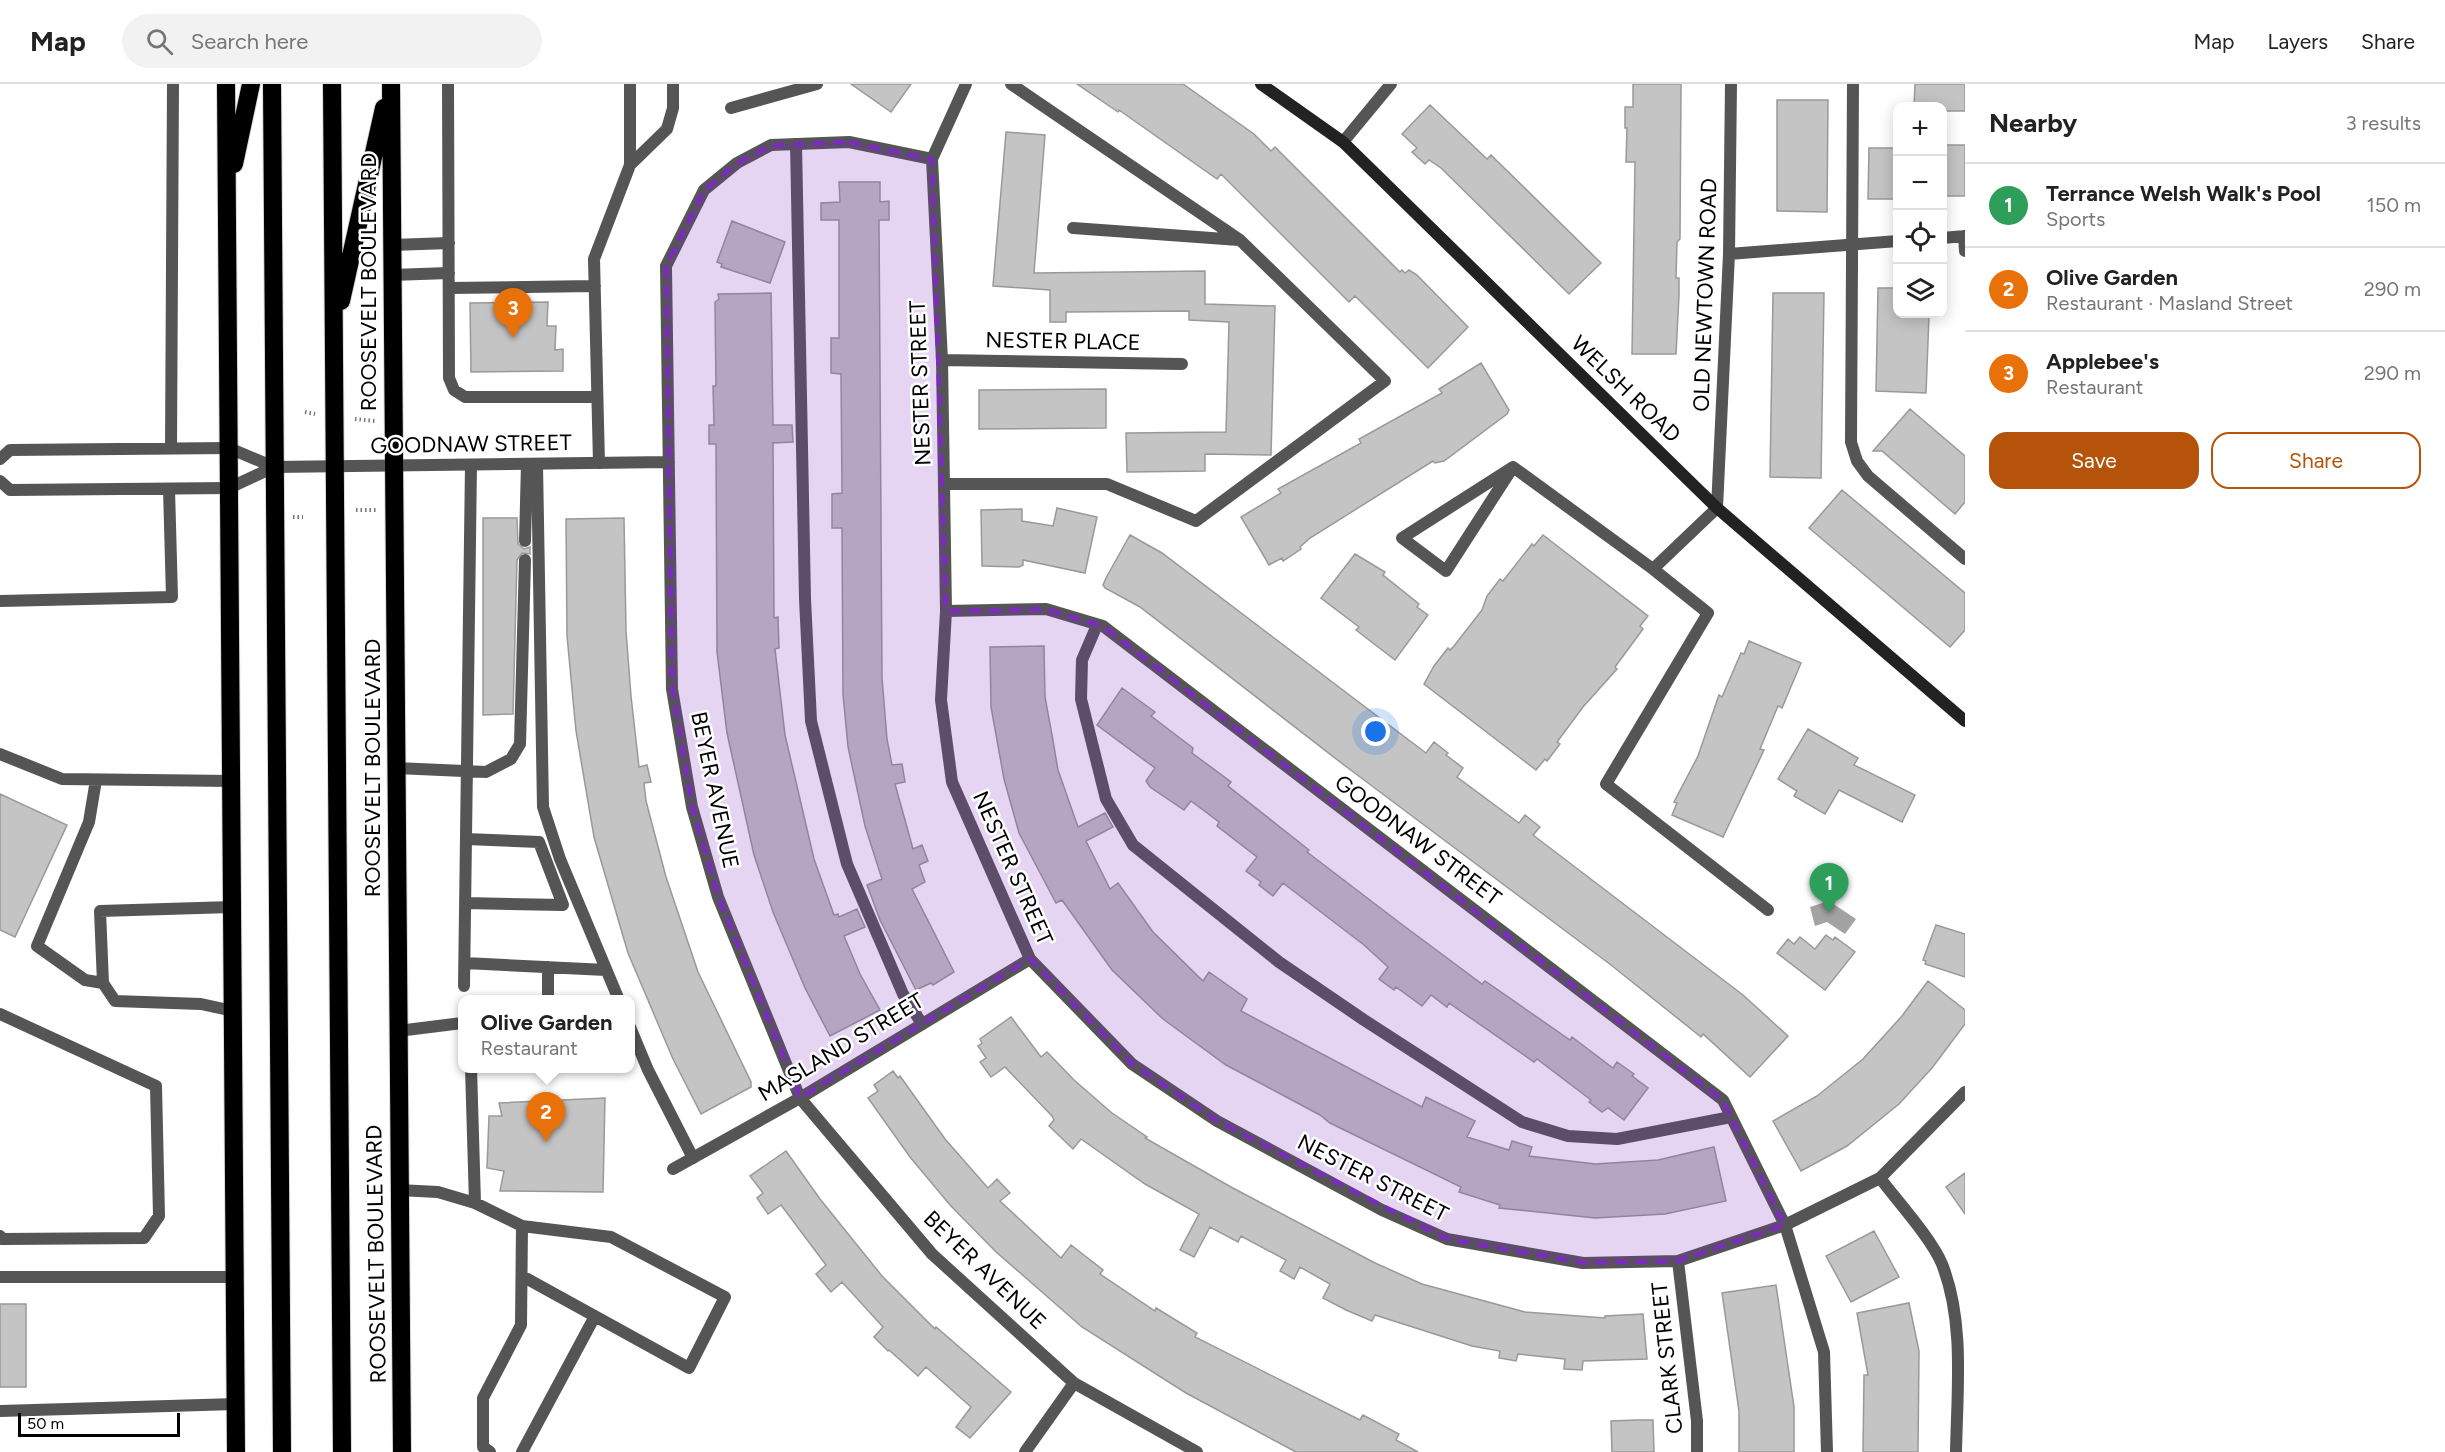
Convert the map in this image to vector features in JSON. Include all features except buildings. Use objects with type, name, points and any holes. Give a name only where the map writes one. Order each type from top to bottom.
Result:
[{"type":"highway","points":[[226,84],[237,1448]]},
{"type":"highway","points":[[227,198],[251,84]]},
{"type":"highway","points":[[272,84],[282,1452]]},
{"type":"highway","name":"ROOSEVELT BOULEVARD","points":[[332,84],[342,1452]]},
{"type":"highway","points":[[334,332],[390,84]]},
{"type":"highway","name":"ROOSEVELT BOULEVARD","points":[[390,84],[402,1452]]},
{"type":"main road","name":"WELSH ROAD","points":[[1261,84],[1343,142],[1717,508],[1965,720]]},
{"type":"street","points":[[171,448],[173,84]]},
{"type":"street","points":[[448,84],[449,378],[454,390],[465,397],[597,397]]},
{"type":"street","points":[[599,463],[594,259],[630,165],[630,84]]},
{"type":"street","points":[[630,165],[667,129],[673,108],[673,84]]},
{"type":"street","points":[[731,108],[817,84]]},
{"type":"street","name":"NESTER STREET","points":[[966,84],[932,159],[942,360],[946,610],[940,700],[952,782],[1030,959],[1132,1064],[1217,1121],[1382,1209],[1447,1239],[1583,1263],[1678,1261],[1785,1225],[1880,1178],[1965,1092]]},
{"type":"street","points":[[944,484],[1107,484],[1196,521],[1385,381],[1240,240],[1011,84]]},
{"type":"street","points":[[1343,142],[1391,84]]},
{"type":"street","name":"OLD NEWTOWN ROAD","points":[[1717,508],[1729,254],[1731,84]]},
{"type":"street","points":[[1853,84],[1851,441],[1857,461],[1868,476],[1965,559]]},
{"type":"street","name":"BEYER AVENUE","points":[[932,159],[849,142],[771,145],[737,163],[704,190],[666,267],[672,689],[692,807],[718,897],[800,1098],[932,1254],[1074,1383],[1197,1452]]},
{"type":"street","points":[[796,144],[805,599],[811,721],[847,864],[903,994],[922,1024]]},
{"type":"street","points":[[1073,228],[1240,240]]},
{"type":"street","points":[[1947,237],[1965,236],[1965,251]]},
{"type":"street","points":[[1729,254],[1893,241]]},
{"type":"street","points":[[392,245],[449,243]]},
{"type":"street","points":[[392,275],[449,273]]},
{"type":"street","points":[[449,288],[595,286]]},
{"type":"street","name":"NESTER PLACE","points":[[942,360],[1182,364]]},
{"type":"street","points":[[0,459],[10,450],[229,448]]},
{"type":"street","name":"GOODNAW STREET","points":[[229,448],[274,467],[669,462]]},
{"type":"street","points":[[525,541],[532,464]]},
{"type":"street","points":[[532,464],[543,807],[560,859],[616,995]]},
{"type":"street","points":[[464,986],[471,465]]},
{"type":"street","name":"GOODNAW STREET","points":[[229,488],[274,467]]},
{"type":"street","points":[[1513,467],[1446,571],[1402,538],[1443,513],[1513,467]]},
{"type":"street","points":[[1513,467],[1653,569],[1708,613],[1606,784],[1768,910]]},
{"type":"street","points":[[0,481],[10,490],[229,488]]},
{"type":"street","points":[[0,601],[172,597],[169,489]]},
{"type":"street","points":[[1653,569],[1717,508]]},
{"type":"street","points":[[396,768],[486,771],[511,759],[520,744],[525,560]]},
{"type":"street","name":"GOODNAW STREET","points":[[946,610],[1046,609],[1097,625],[1723,1100],[1785,1225],[1824,1352],[1827,1452]]},
{"type":"street","points":[[1097,625],[1082,660],[1081,699],[1106,799],[1133,845],[1279,962],[1522,1122],[1568,1136],[1617,1139],[1731,1117]]},
{"type":"street","points":[[0,754],[62,779],[232,781]]},
{"type":"street","points":[[96,780],[89,822],[37,946],[85,980],[103,983]]},
{"type":"street","points":[[465,903],[563,905],[539,842],[466,839]]},
{"type":"street","points":[[232,907],[100,911],[103,983],[115,1001],[201,1004],[233,1011]]},
{"type":"street","name":"MASLAND STREET","points":[[673,1169],[800,1098],[1030,959]]},
{"type":"street","points":[[465,963],[606,970]]},
{"type":"street","points":[[548,967],[548,995]]},
{"type":"street","points":[[0,1014],[156,1086],[159,1216],[144,1238],[2,1239],[0,1236]]},
{"type":"street","points":[[398,1031],[458,1024]]},
{"type":"street","points":[[635,1039],[648,1070],[693,1158]]},
{"type":"street","points":[[471,1073],[474,1203]]},
{"type":"street","points":[[1880,1178],[1941,1263],[1953,1298],[1958,1364],[1956,1452]]},
{"type":"street","points":[[398,1190],[438,1191],[474,1203],[522,1226],[611,1237],[725,1297],[689,1368],[522,1276]]},
{"type":"street","points":[[490,1452],[483,1447],[483,1398],[521,1325],[522,1226]]},
{"type":"street","name":"CLARK STREET","points":[[1678,1261],[1697,1421],[1697,1452]]},
{"type":"street","points":[[0,1277],[235,1277]]},
{"type":"street","points":[[522,1452],[595,1316]]},
{"type":"street","points":[[1024,1452],[1074,1383]]},
{"type":"street","points":[[0,1411],[236,1404]]},
{"type":"path","points":[[305,412],[315,414]]},
{"type":"path","points":[[355,419],[376,422]]},
{"type":"path","points":[[356,510],[377,510]]},
{"type":"path","points":[[293,517],[303,517]]},
{"type":"highlighted area","points":[[849,142],[932,159],[946,611],[1046,609],[1103,626],[1723,1100],[1785,1225],[1678,1261],[1583,1263],[1447,1239],[1217,1121],[1132,1064],[1030,959],[800,1098],[718,897],[692,807],[672,689],[666,266],[704,190],[737,163],[771,145]]},
{"type":"shaded area","points":[[1829,901],[1856,919],[1845,934],[1827,922],[1815,926],[1810,907]]},
{"type":"place","name":"Applebee's","points":[[513,338]]},
{"type":"place","name":"Terrance Welsh Walk's Pool","points":[[1829,913]]},
{"type":"place","name":"Olive Garden","points":[[546,1142]]}]
